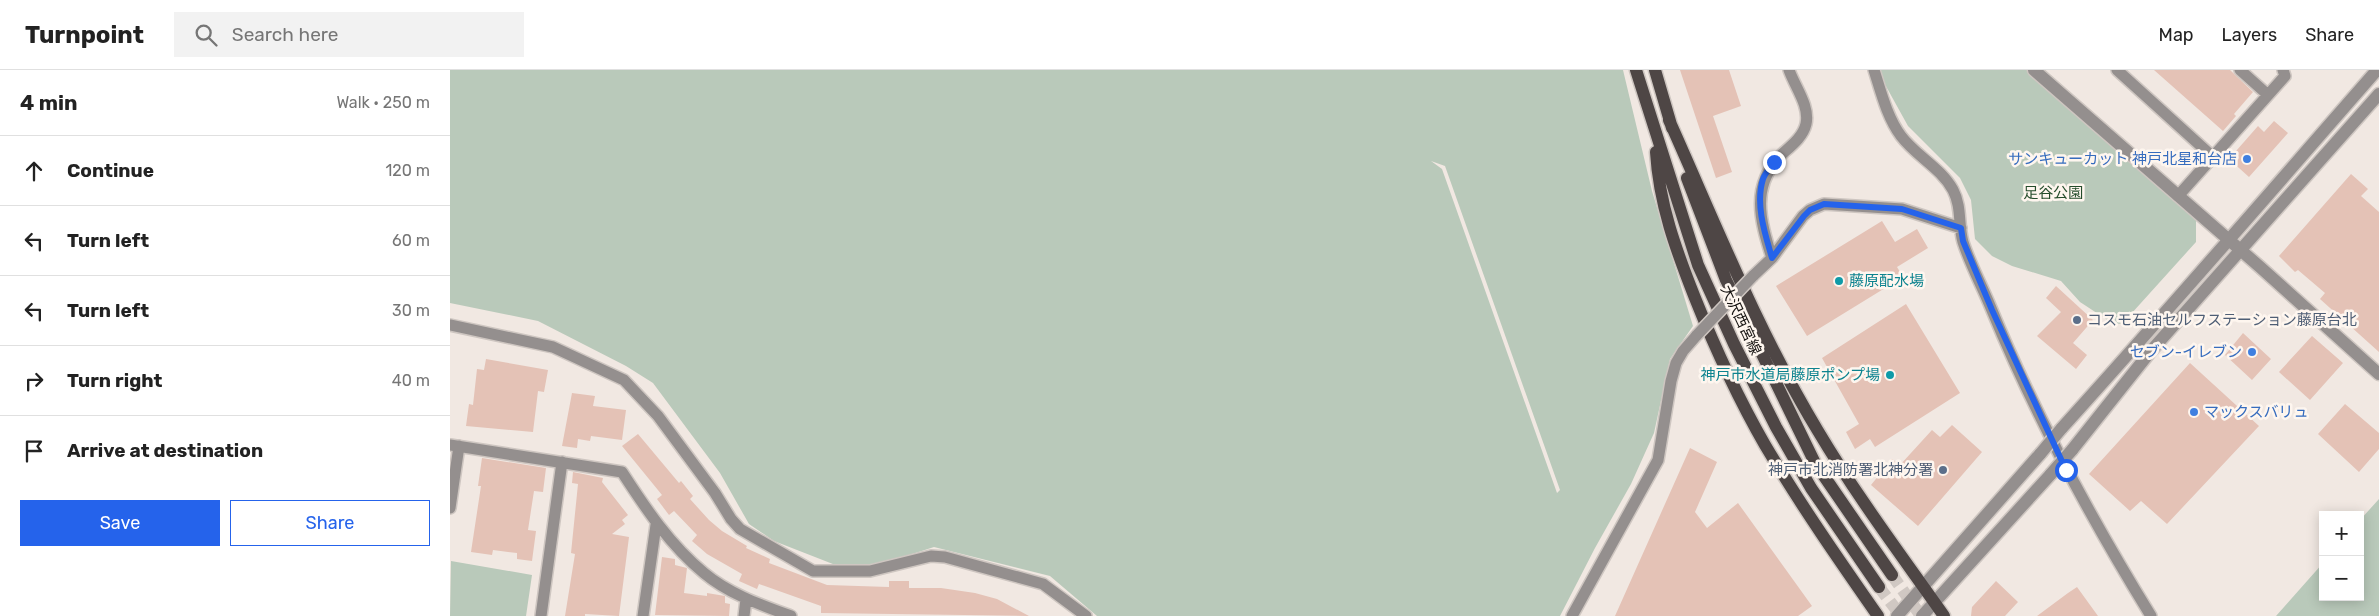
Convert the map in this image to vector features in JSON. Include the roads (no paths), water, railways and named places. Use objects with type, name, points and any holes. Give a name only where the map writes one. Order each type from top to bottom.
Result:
[{"type":"main road","name":"大沢西宮線","points":[[1636,70],[1698,265],[1734,344],[1776,427],[1811,488],[1880,587]]},
{"type":"main road","name":"大沢西宮線","points":[[1655,70],[1694,201],[1726,280],[1815,463],[1892,575]]},
{"type":"main road","points":[[1669,120],[1726,252],[1817,430],[1881,529],[1944,616]]},
{"type":"main road","points":[[1655,133],[1658,181],[1663,208],[1677,254],[1728,373],[1764,443],[1878,616]]},
{"type":"street","points":[[1772,258],[1765,235],[1760,202],[1764,179],[1774,162],[1800,137],[1806,124],[1806,108],[1789,70]]},
{"type":"street","points":[[1874,70],[1894,124],[1902,137],[1943,176],[1953,190],[1959,206],[1963,241],[2024,384],[2075,486],[2109,548],[2151,616]]},
{"type":"street","points":[[2034,70],[2242,251],[2379,374]]},
{"type":"street","points":[[2117,70],[2213,157]]},
{"type":"street","points":[[2240,70],[2268,95]]},
{"type":"street","points":[[2178,196],[2285,76],[2283,70]]},
{"type":"street","points":[[1897,616],[2193,282],[2228,239],[2377,70]]},
{"type":"street","points":[[1922,616],[2072,450],[2150,352],[2242,251],[2379,94]]},
{"type":"street","points":[[1572,616],[1658,460],[1674,372],[1683,351],[1772,258],[1810,210],[1824,204],[1902,209],[1961,228]]},
{"type":"street","points":[[450,325],[553,347],[624,380],[658,416],[740,529],[813,570],[870,571],[931,556],[945,557],[1043,584],[1086,616]]},
{"type":"street","points":[[450,508],[454,445],[622,472],[656,524],[705,574],[746,599],[791,616]]},
{"type":"street","points":[[541,616],[562,462]]},
{"type":"street","points":[[643,616],[656,524]]},
{"type":"street","points":[[744,616],[746,599]]},
{"type":"tunnel","points":[[1892,575],[1921,616]]},
{"type":"tunnel","points":[[1879,587],[1901,616]]},
{"type":"place","name":"サンキューカット 神戸北星和台店","points":[[2247,159]]},
{"type":"place","name":"藤原配水場","points":[[1839,281]]},
{"type":"place","name":"コスモ石油セルフステーション藤原台北","points":[[2077,320]]},
{"type":"place","name":"セブン-イレブン","points":[[2252,352]]},
{"type":"place","name":"神戸市水道局藤原ポンプ場","points":[[1890,375]]},
{"type":"place","name":"マックスバリュ","points":[[2194,412]]},
{"type":"place","name":"神戸市北消防署北神分署","points":[[1943,470]]},
{"type":"park label","name":"足谷公園","points":[[2053,193]]}]
